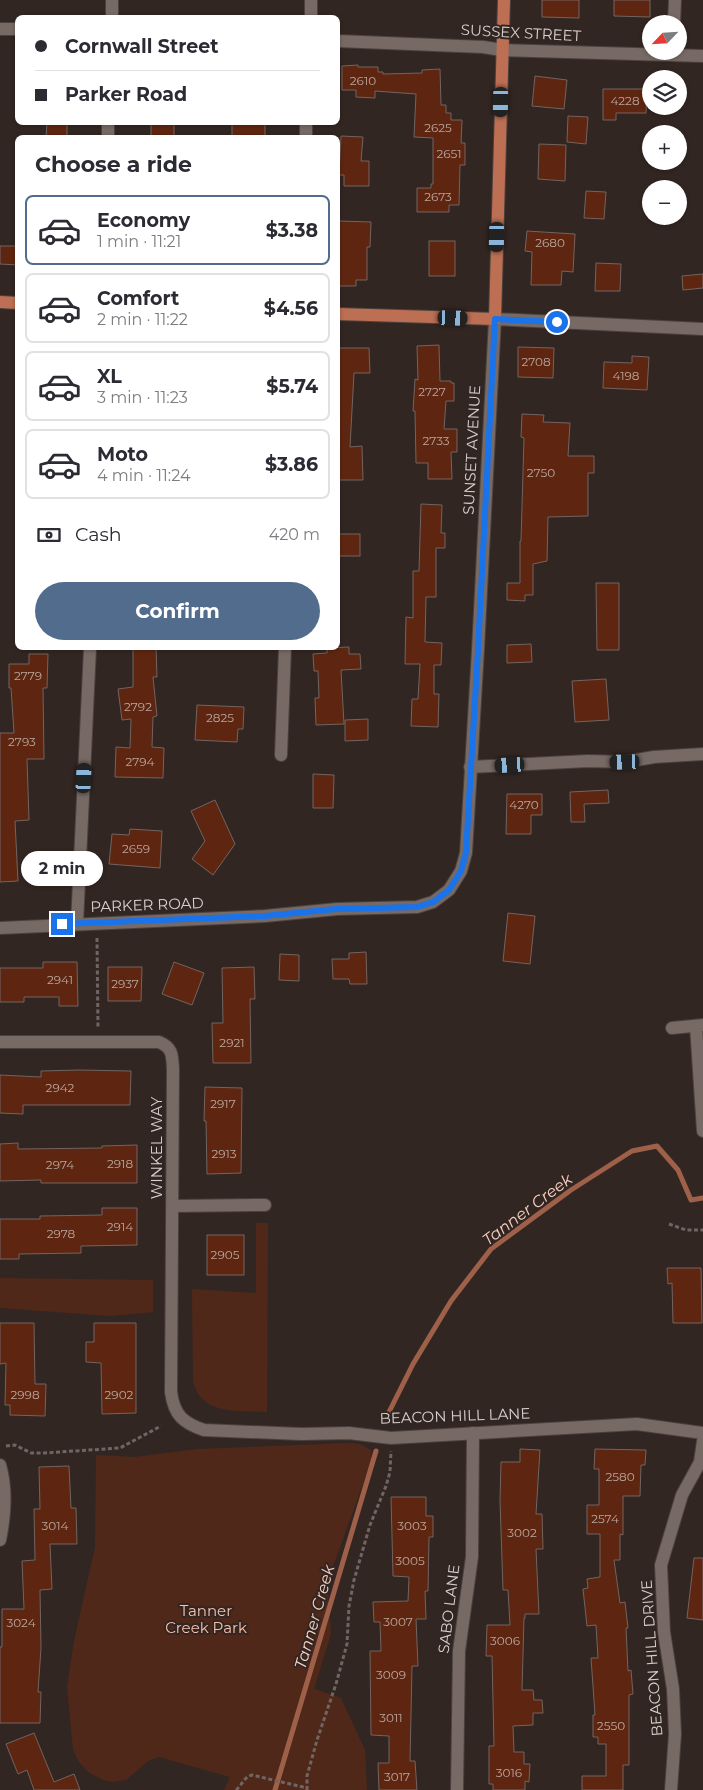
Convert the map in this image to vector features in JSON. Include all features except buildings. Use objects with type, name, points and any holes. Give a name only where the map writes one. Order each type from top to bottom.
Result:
[{"type":"main road","name":"SUNSET AVENUE","points":[[495,319],[504,0]]},
{"type":"main road","points":[[0,302],[15,303]]},
{"type":"main road","points":[[340,314],[495,319]]},
{"type":"street","points":[[112,0],[112,15]]},
{"type":"street","points":[[311,0],[311,15]]},
{"type":"street","points":[[674,15],[675,0]]},
{"type":"street","points":[[0,29],[15,29]]},
{"type":"street","name":"SUSSEX STREET","points":[[340,41],[483,47],[502,50],[642,52]]},
{"type":"street","name":"SUSSEX STREET","points":[[688,54],[703,56]]},
{"type":"street","points":[[495,319],[703,329]]},
{"type":"street","name":"SUNSET AVENUE","points":[[444,895],[458,877],[466,852],[495,319]]},
{"type":"street","points":[[77,924],[90,650]]},
{"type":"street","points":[[281,755],[285,650]]},
{"type":"street","points":[[470,767],[588,760],[625,762],[654,757],[703,754]]},
{"type":"street","name":"PARKER ROAD","points":[[0,928],[97,922],[265,916],[336,909],[411,907],[433,902],[444,895]]},
{"type":"street","points":[[672,1028],[699,1026],[703,1131]]},
{"type":"street","name":"WINKEL WAY","points":[[0,1042],[152,1042],[167,1045],[171,1051],[173,1069],[171,1392],[174,1407],[181,1418]]},
{"type":"street","points":[[173,1206],[265,1205]]},
{"type":"street","name":"BEACON HILL LANE","points":[[181,1418],[191,1425],[204,1430],[301,1434],[350,1433],[391,1438],[637,1424],[703,1433]]},
{"type":"street","name":"SABO LANE","points":[[458,1790],[459,1651],[472,1557],[473,1433]]},
{"type":"street","name":"BEACON HILL DRIVE","points":[[672,1790],[675,1734],[673,1689],[664,1632],[661,1565],[682,1495],[700,1462],[703,1441]]},
{"type":"street","points":[[0,1465],[3,1474],[4,1519],[0,1540]]},
{"type":"path","points":[[97,936],[98,1021]]},
{"type":"path","points":[[669,1224],[686,1230],[703,1230]]},
{"type":"path","points":[[6,1446],[15,1445],[31,1453],[44,1454],[120,1448],[161,1426]]},
{"type":"path","points":[[236,1790],[248,1776],[271,1779],[307,1789],[307,1776],[347,1644],[349,1606],[354,1580],[370,1526],[390,1472],[391,1438]]},
{"type":"green space","points":[[256,1223],[268,1223],[267,1412],[233,1411],[212,1406],[204,1400],[197,1392],[193,1381],[192,1289],[256,1293]]},
{"type":"green space","points":[[0,1278],[153,1280],[153,1312],[110,1316],[0,1308]]},
{"type":"green space","name":"Tanner Creek Park","points":[[360,1444],[371,1450],[371,1462],[327,1583],[331,1634],[314,1689],[341,1698],[365,1750],[367,1790],[224,1790],[230,1777],[159,1757],[148,1761],[126,1780],[112,1782],[103,1780],[88,1772],[79,1762],[73,1750],[67,1687],[74,1641],[95,1547],[96,1455],[134,1457],[198,1449]]},
{"type":"waterway","name":"Tanner Creek","points":[[386,1418],[413,1364],[451,1301],[491,1249],[571,1190],[632,1151],[657,1146],[678,1170],[691,1200],[703,1198]]},
{"type":"waterway","name":"Tanner Creek","points":[[275,1790],[376,1451]]},
{"type":"route","points":[[62,924],[265,916],[336,909],[417,907],[433,902],[444,895],[454,884],[461,871],[466,852],[495,319],[557,322]]}]
